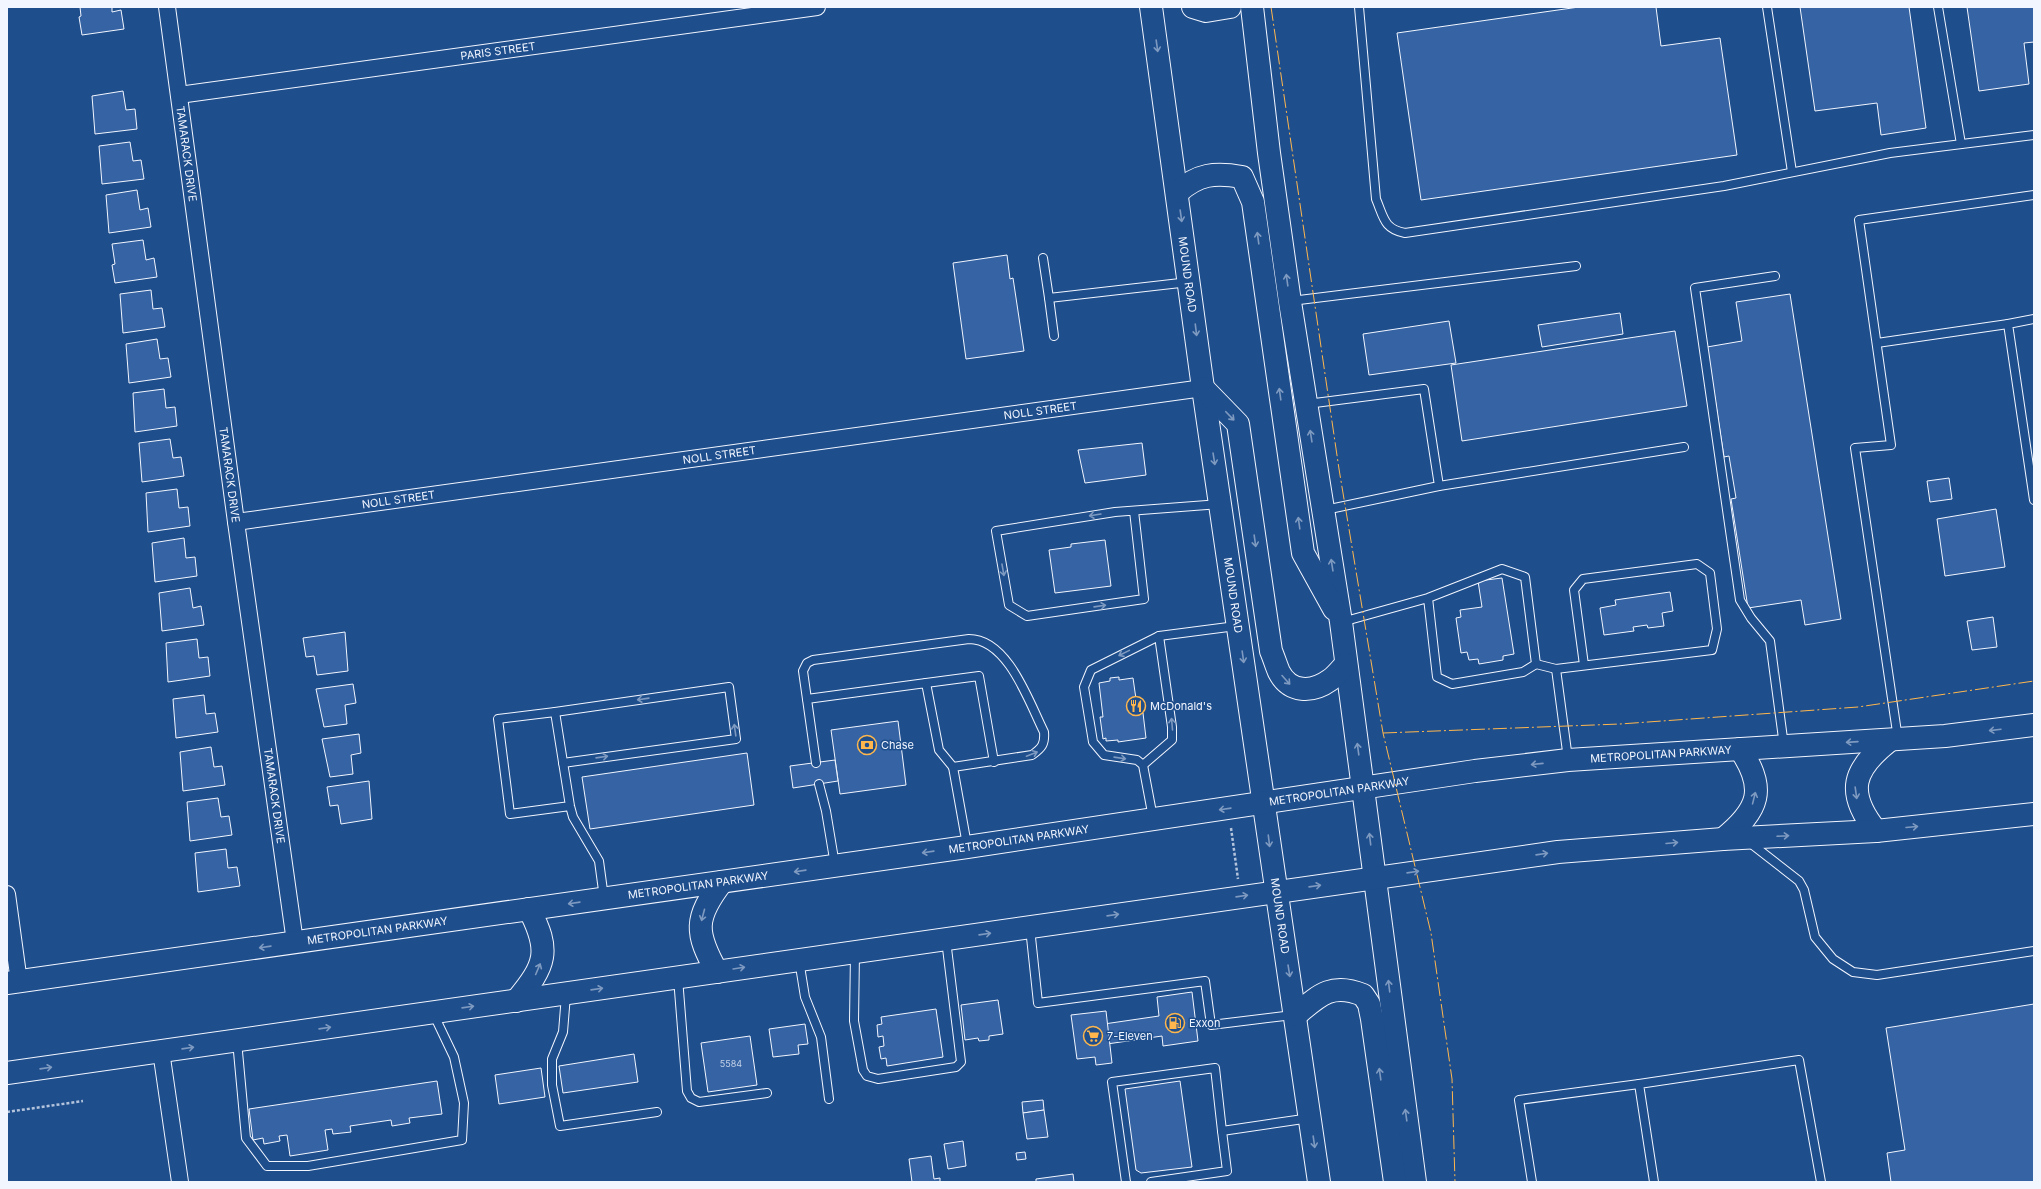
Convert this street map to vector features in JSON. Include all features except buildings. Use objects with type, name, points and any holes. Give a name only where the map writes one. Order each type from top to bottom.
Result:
[{"type":"main road","name":"MOUND ROAD","points":[[1151,7],[1178,192],[1203,388],[1239,626],[1276,892],[1296,1015],[1320,1182]]},
{"type":"main road","points":[[1193,7],[1206,11],[1230,7]]},
{"type":"main road","points":[[1252,7],[1269,154],[1290,302],[1341,622],[1415,1182]]},
{"type":"main road","points":[[1178,192],[1189,181],[1216,174],[1242,177],[1253,202],[1303,553],[1341,622]]},
{"type":"main road","points":[[1203,388],[1238,424],[1271,651],[1279,673],[1292,687],[1303,690],[1315,688],[1331,680],[1346,664]]},
{"type":"main road","name":"METROPOLITAN PARKWAY","points":[[13,982],[967,847],[1475,771],[1568,760],[1894,740],[2034,725]]},
{"type":"main road","points":[[1876,831],[1860,808],[1856,797],[1855,786],[1858,774],[1865,762],[1874,752],[1894,740]]},
{"type":"main road","points":[[1733,839],[1747,816],[1756,793],[1754,772],[1740,749]]},
{"type":"main road","points":[[7,1073],[1558,852],[1733,839],[1876,831],[2034,814]]},
{"type":"main road","points":[[718,972],[702,942],[700,928],[702,915],[709,898],[722,882]]},
{"type":"main road","points":[[516,1000],[532,982],[540,968],[544,954],[541,933],[529,909]]},
{"type":"main road","points":[[1296,1015],[1319,995],[1338,989],[1350,989],[1364,995],[1369,1004],[1372,1019],[1395,1182]]},
{"type":"street","name":"TAMARACK DRIVE","points":[[167,7],[236,522],[296,942]]},
{"type":"street","name":"PARIS STREET","points":[[179,95],[818,7]]},
{"type":"street","name":"NOLL STREET","points":[[236,522],[1203,388]]},
{"type":"street","points":[[7,894],[13,982]]},
{"type":"street","points":[[161,1051],[180,1182]]},
{"type":"lane","points":[[1359,7],[1376,199],[1385,222],[1393,231],[1405,233],[1419,232],[1724,186],[1890,153],[2034,135]]},
{"type":"lane","points":[[1767,7],[1792,172]]},
{"type":"lane","points":[[1938,7],[1961,144]]},
{"type":"lane","points":[[1894,740],[1855,448],[1892,445],[1860,220],[2034,195]]},
{"type":"lane","points":[[1043,258],[1054,336]]},
{"type":"lane","points":[[1290,302],[1576,266]]},
{"type":"lane","points":[[1775,276],[1695,288],[1740,600],[1750,618],[1770,641],[1784,747]]},
{"type":"lane","points":[[1049,298],[1190,282]]},
{"type":"lane","points":[[1877,343],[2034,319]]},
{"type":"lane","points":[[2008,324],[2034,500]]},
{"type":"lane","points":[[1306,404],[1424,389],[1439,486]]},
{"type":"lane","points":[[1323,510],[1439,486],[1684,447]]},
{"type":"lane","points":[[1134,511],[1144,599],[1027,616],[1008,605],[996,532],[1115,512],[1220,504]]},
{"type":"lane","points":[[1428,598],[1437,677],[1452,684],[1523,672],[1536,664],[1556,669],[1712,650],[1718,629],[1710,573],[1697,564],[1583,579],[1574,590],[1584,665]]},
{"type":"lane","points":[[1341,622],[1428,598],[1502,569],[1525,577],[1536,664]]},
{"type":"lane","points":[[1153,819],[1143,765],[1137,760],[1104,755],[1093,742],[1084,687],[1091,670],[1159,636],[1239,626]]},
{"type":"lane","points":[[1143,765],[1172,740],[1172,727],[1159,636]]},
{"type":"lane","points":[[816,763],[803,671],[807,663],[814,660],[978,639],[997,650],[1014,672],[1044,732],[1045,741],[1041,749],[1032,755],[994,762],[953,767]]},
{"type":"lane","points":[[1556,669],[1568,760]]},
{"type":"lane","points":[[807,699],[979,676],[994,762]]},
{"type":"lane","points":[[926,683],[938,750],[953,767],[967,847]]},
{"type":"lane","points":[[563,763],[736,738],[729,687],[498,719],[510,814],[570,806]]},
{"type":"lane","points":[[555,712],[570,806],[573,817],[599,861],[605,898]]},
{"type":"lane","points":[[819,784],[826,811],[835,866]]},
{"type":"lane","points":[[1733,839],[1799,881],[1804,890],[1815,937],[1833,959],[1853,972],[1877,975],[2034,951]]},
{"type":"lane","points":[[1030,928],[1038,1003],[1204,981],[1211,1025],[1296,1015]]},
{"type":"lane","points":[[855,952],[854,1021],[863,1070],[866,1076],[878,1079],[956,1067],[961,1062],[946,940]]},
{"type":"lane","points":[[799,960],[805,997],[821,1038],[829,1099]]},
{"type":"lane","points":[[678,977],[687,1091],[691,1098],[699,1102],[767,1093]]},
{"type":"lane","points":[[566,994],[563,1032],[552,1059],[552,1085],[560,1126],[656,1112]]},
{"type":"lane","points":[[237,1041],[246,1138],[267,1166],[308,1166],[462,1140],[464,1103],[454,1057],[433,1012]]},
{"type":"lane","points":[[1532,1182],[1518,1100],[1639,1084],[1799,1060],[1821,1182]]},
{"type":"lane","points":[[1126,1182],[1112,1082],[1214,1068],[1227,1171],[1151,1182]]},
{"type":"lane","points":[[1639,1084],[1654,1182]]},
{"type":"lane","points":[[1222,1131],[1310,1118]]},
{"type":"path","points":[[1230,825],[1238,881]]},
{"type":"path","points":[[7,1112],[83,1101]]},
{"type":"power","points":[[1271,7],[1339,469],[1383,733],[1431,933],[1452,1079],[1455,1182]]},
{"type":"power","points":[[1383,733],[1620,724],[1858,707],[2034,681]]},
{"type":"place","name":"McDonald's","points":[[1136,706]]},
{"type":"place","name":"Chase","points":[[867,745]]},
{"type":"place","name":"Exxon","points":[[1175,1023]]},
{"type":"place","name":"7-Eleven","points":[[1093,1036]]}]
